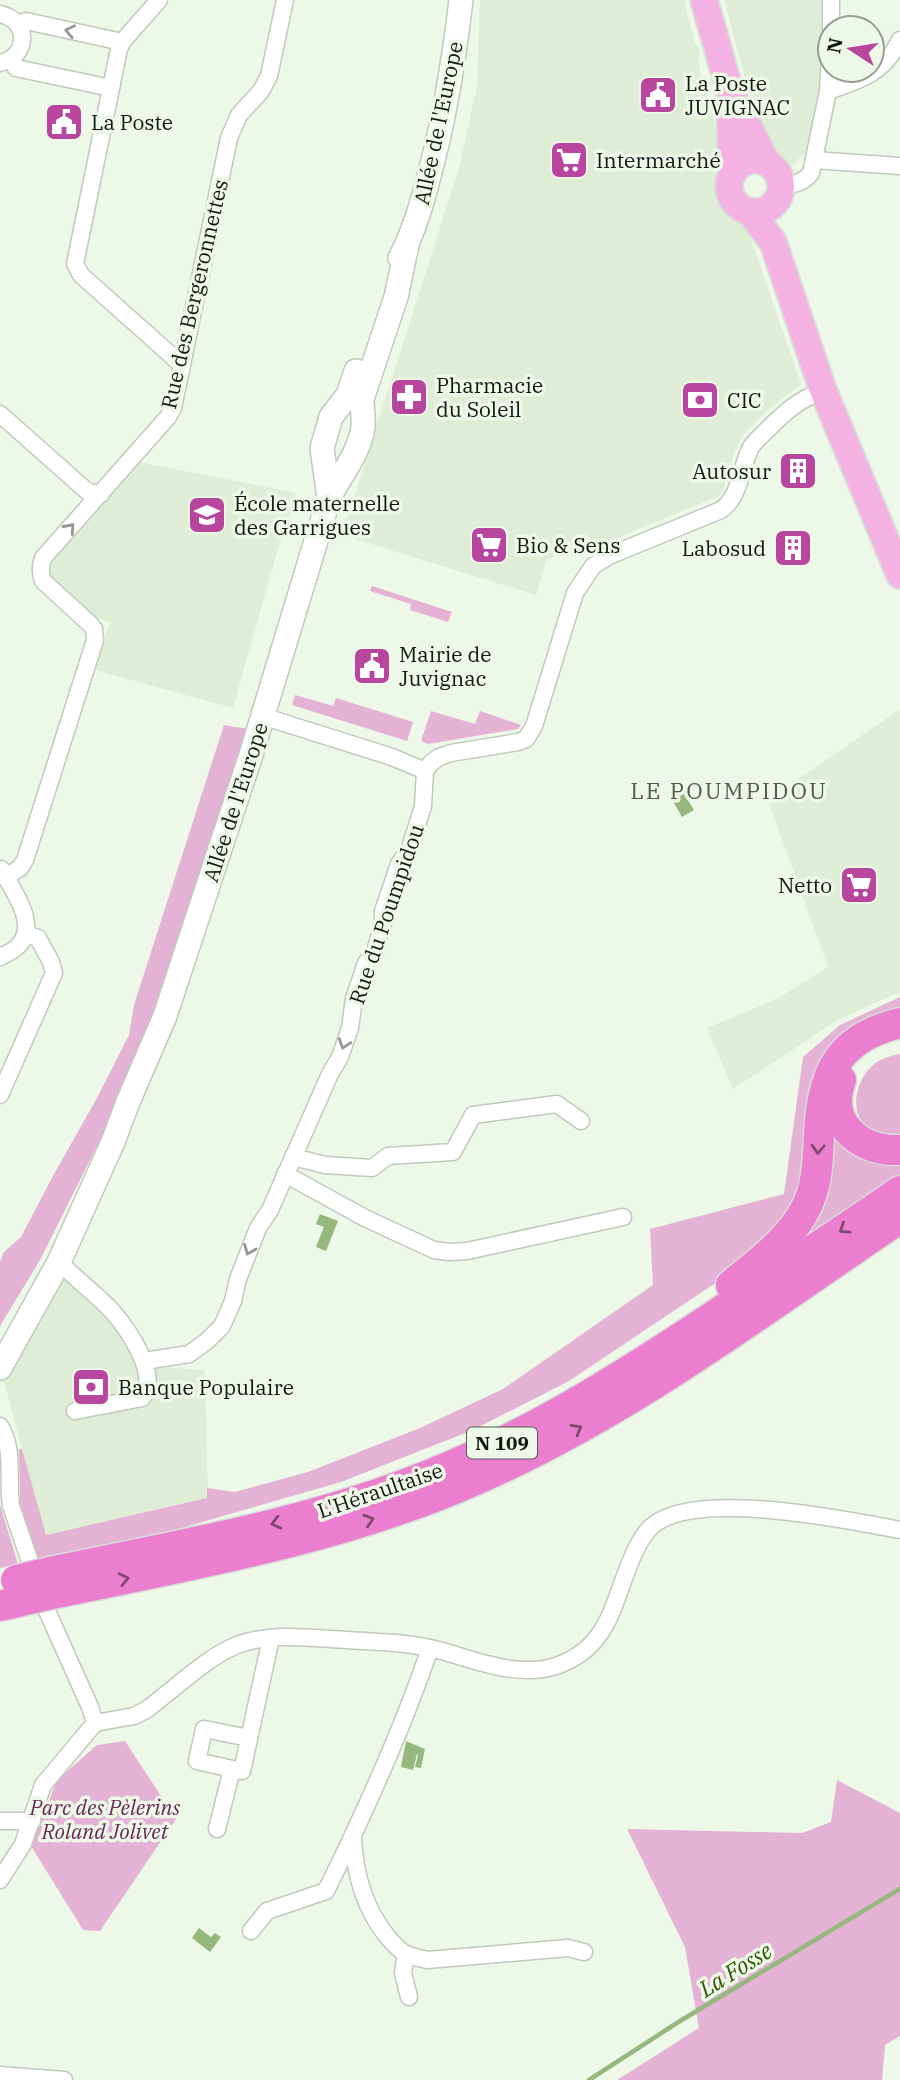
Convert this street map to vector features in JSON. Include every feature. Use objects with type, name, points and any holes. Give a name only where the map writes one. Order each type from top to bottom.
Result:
[{"type":"highway","points":[[317,1512],[426,1469],[498,1436],[547,1409],[594,1381],[704,1307],[772,1251],[805,1211],[812,1193],[821,1115],[827,1081],[833,1066],[858,1040],[877,1030],[900,1023]]},
{"type":"highway","points":[[900,1037],[877,1045],[854,1060],[846,1069],[837,1095],[838,1108],[846,1129],[876,1149],[900,1150]]},
{"type":"highway","name":"L'Héraultaise","points":[[54,1583],[370,1497],[503,1443],[554,1417],[671,1345],[900,1191]]},
{"type":"highway","name":"L'Héraultaise","points":[[9,1592],[253,1551],[377,1517],[460,1486],[562,1437],[656,1383],[900,1218]]},
{"type":"highway","points":[[656,1383],[755,1328],[900,1239]]},
{"type":"main road","points":[[704,0],[729,88],[766,162],[776,170],[778,194],[774,242]]},
{"type":"main road","points":[[729,88],[732,174]]},
{"type":"main road","points":[[766,162],[748,161],[737,167],[729,183],[730,195],[735,203],[750,212],[774,242],[823,390],[900,575]]},
{"type":"main road","points":[[750,212],[763,211],[778,194]]},
{"type":"street","points":[[159,0],[122,42],[119,50],[75,264],[81,275],[181,365]]},
{"type":"street","name":"Rue des Bergeronnettes","points":[[25,934],[25,917],[2,872],[20,868],[25,860],[95,640],[91,625],[43,581],[41,564],[43,558],[168,417],[173,408],[229,138],[239,115],[261,91],[269,76],[285,0]]},
{"type":"street","name":"Allée de l'Europe","points":[[0,1368],[59,1262],[113,1142],[169,1006],[329,498],[335,464],[322,448],[328,427],[336,408],[352,406],[362,399],[396,297],[407,245],[421,207],[440,134],[451,78],[461,0]]},
{"type":"street","points":[[3,10],[18,25],[23,38],[17,54],[5,62],[16,68],[111,88]]},
{"type":"street","points":[[18,25],[26,21],[122,42]]},
{"type":"street","points":[[828,91],[862,80],[883,65],[900,40]]},
{"type":"street","points":[[778,194],[806,180],[811,173],[828,84]]},
{"type":"street","points":[[814,160],[900,166]]},
{"type":"street","points":[[262,716],[392,757],[425,771],[439,757],[451,753],[526,739],[539,713],[575,593],[593,566],[611,555],[728,506],[756,441],[789,408],[823,390]]},
{"type":"street","name":"Allée de l'Europe","points":[[335,464],[352,461],[359,444],[364,416],[352,406]]},
{"type":"street","points":[[0,414],[88,492],[101,494]]},
{"type":"street","name":"Rue du Poumpidou","points":[[144,1361],[190,1354],[222,1325],[258,1228],[267,1215],[340,1057],[350,1028],[354,999],[366,963],[375,951],[383,924],[383,911],[399,864],[410,848],[421,814],[425,771]]},
{"type":"street","points":[[0,957],[19,945],[25,934],[38,938],[54,973],[0,1095]]},
{"type":"street","name":"Allée de l'Europe","points":[[0,1337],[34,1279],[128,1102]]},
{"type":"street","points":[[293,1157],[325,1165],[372,1168],[388,1156],[453,1152],[473,1115],[557,1104],[581,1121]]},
{"type":"street","points":[[285,1174],[365,1218],[441,1252],[467,1251],[623,1217]]},
{"type":"street","points":[[59,1262],[112,1311],[144,1361],[148,1375],[147,1388],[142,1398],[75,1411]]},
{"type":"street","points":[[0,1426],[9,1451],[11,1506],[47,1611],[95,1723]]},
{"type":"street","points":[[0,1880],[23,1844],[43,1785],[95,1723],[134,1716],[146,1710],[193,1673],[235,1646],[260,1639],[296,1637],[415,1644],[475,1661],[522,1670],[555,1666],[580,1654],[595,1642],[605,1627],[637,1547],[651,1527],[667,1517],[691,1510],[733,1507],[822,1517],[900,1530]]},
{"type":"street","points":[[249,1738],[204,1729],[197,1761],[242,1771],[271,1638]]},
{"type":"street","points":[[251,1931],[267,1911],[326,1891],[353,1836],[420,1678],[430,1648]]},
{"type":"street","points":[[217,1829],[232,1769]]},
{"type":"street","points":[[0,1821],[32,1821]]},
{"type":"street","points":[[353,1836],[355,1863],[362,1893],[374,1920],[406,1954],[427,1960],[568,1948],[584,1952]]},
{"type":"street","points":[[406,1954],[404,1973],[409,1997]]},
{"type":"street","points":[[0,2075],[64,2080]]},
{"type":"shaded area","points":[[480,0],[684,0],[695,44],[699,49],[699,67],[722,152],[718,196],[729,216],[746,229],[751,239],[801,384],[768,410],[743,435],[735,449],[724,488],[719,496],[590,549],[575,548],[547,559],[536,595],[342,535],[459,168],[477,86]]},
{"type":"shaded area","points":[[724,0],[821,0],[822,14],[816,14],[818,95],[807,151],[789,168],[763,133]]},
{"type":"shaded area","points":[[139,462],[296,493],[233,708],[95,670],[110,622],[95,617],[49,574],[48,562]]},
{"type":"shaded area","points":[[900,709],[900,992],[838,1020],[733,1089],[707,1028],[777,999],[828,967],[768,800]]},
{"type":"shaded area","points":[[680,787],[694,810],[682,817],[669,794]]},
{"type":"shaded area","points":[[320,1214],[338,1221],[326,1251],[316,1247],[324,1227],[316,1224]]},
{"type":"shaded area","points":[[60,1275],[116,1323],[141,1366],[205,1370],[208,1498],[45,1535],[4,1381]]},
{"type":"shaded area","points":[[406,1741],[425,1749],[421,1768],[415,1767],[417,1754],[413,1770],[401,1767]]},
{"type":"shaded area","points":[[199,1928],[211,1937],[215,1933],[221,1937],[210,1952],[192,1938]]},
{"type":"green space","points":[[372,586],[452,612],[448,622],[410,610],[411,604],[370,591]]},
{"type":"green space","points":[[295,695],[333,706],[336,698],[413,722],[407,741],[292,705]]},
{"type":"green space","points":[[431,711],[475,724],[480,711],[521,725],[518,729],[428,744],[421,741]]},
{"type":"green space","points":[[224,725],[248,729],[143,1054],[40,1260],[0,1326],[0,1262],[4,1252],[21,1237],[129,1035],[134,1005]]},
{"type":"green space","points":[[900,997],[900,1015],[859,1030],[799,1191],[777,1229],[744,1264],[569,1381],[473,1430],[341,1482],[178,1529],[39,1560],[20,1503],[19,1449],[22,1449],[46,1535],[207,1498],[207,1488],[235,1492],[308,1472],[420,1428],[503,1389],[653,1285],[650,1229],[784,1194],[803,1057],[840,1025]]},
{"type":"green space","points":[[900,1054],[900,1139],[868,1128],[858,1114],[856,1100],[859,1086],[870,1068],[884,1058]]},
{"type":"green space","points":[[835,1103],[900,1156],[900,1174],[799,1243]]},
{"type":"green space","points":[[0,1505],[18,1564],[0,1568]]},
{"type":"green space","name":"Parc des Pèlerins Roland Jolivet","points":[[125,1741],[176,1819],[100,1931],[83,1930],[31,1846],[57,1780],[97,1745]]},
{"type":"green space","points":[[837,1780],[900,1813],[900,2036],[885,2045],[882,2080],[617,2080],[699,2028],[685,1947],[627,1829],[802,1833],[831,1822]]},
{"type":"waterway","name":"La Fosse","points":[[589,2080],[680,2021],[900,1889]]},
{"type":"place","name":"La Poste JUVIGNAC","points":[[658,95]]},
{"type":"place","name":"La Poste","points":[[64,122]]},
{"type":"place","name":"Intermarché","points":[[569,160]]},
{"type":"place","name":"Pharmacie du Soleil","points":[[409,397]]},
{"type":"place","name":"CIC","points":[[700,400]]},
{"type":"place","name":"Autosur","points":[[798,471]]},
{"type":"place","name":"École maternelle des Garrigues","points":[[207,515]]},
{"type":"place","name":"Bio & Sens","points":[[489,545]]},
{"type":"place","name":"Labosud","points":[[793,548]]},
{"type":"place","name":"Mairie de Juvignac","points":[[372,666]]},
{"type":"place","name":"Netto","points":[[859,885]]},
{"type":"place","name":"Banque Populaire","points":[[91,1387]]},
{"type":"district","name":"LE POUMPIDOU","points":[[729,790]]}]
